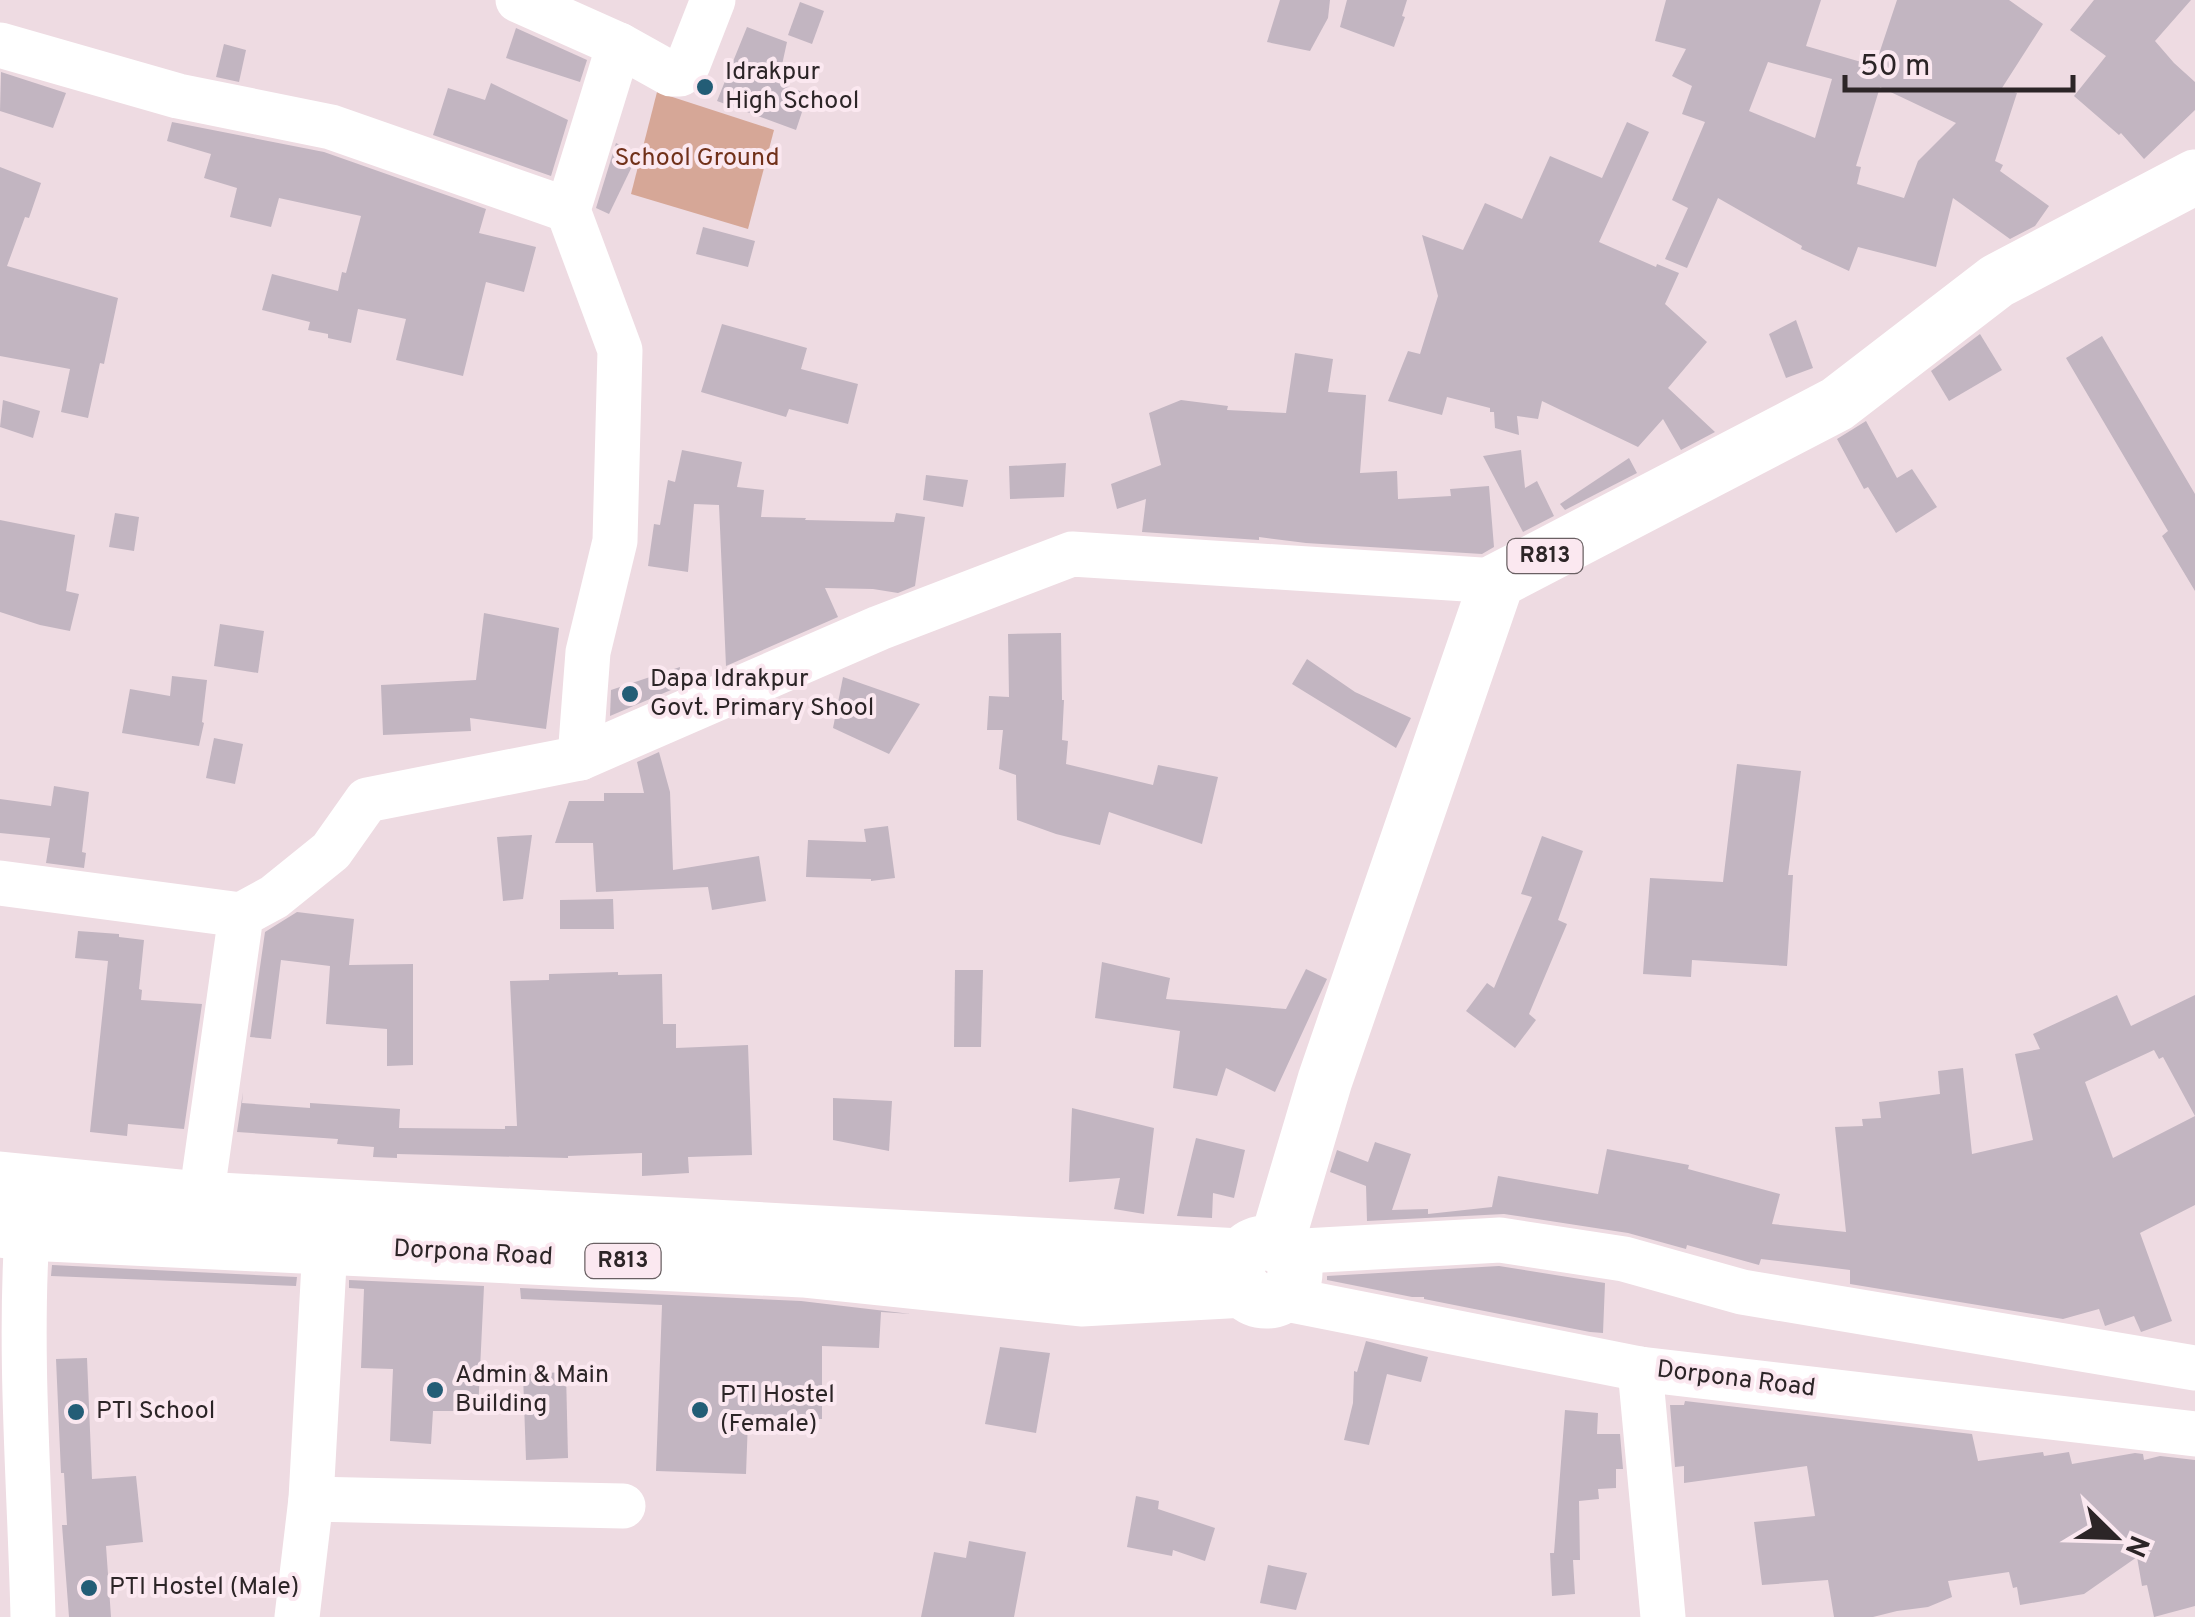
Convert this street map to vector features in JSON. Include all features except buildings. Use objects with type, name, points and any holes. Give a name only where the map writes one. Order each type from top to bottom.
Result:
[{"type":"main road","name":"R813","points":[[1266,1268],[1325,1080],[1498,581],[1837,404],[1997,281],[2195,177]]},
{"type":"main road","name":"Dorpona Road","points":[[0,1178],[202,1200],[1266,1268]]},
{"type":"main road","name":"Dorpona Road","points":[[14,1232],[803,1270],[1081,1299],[1266,1268]]},
{"type":"street","points":[[518,0],[671,74],[680,74],[688,64],[713,0]]},
{"type":"street","points":[[0,45],[178,96],[332,127],[568,210]]},
{"type":"street","points":[[580,758],[588,652],[614,541],[620,350],[568,210],[619,46]]},
{"type":"street","points":[[0,883],[241,915],[274,897],[331,851],[367,800],[580,758],[879,628],[1072,554],[1498,581]]},
{"type":"street","points":[[202,1200],[241,915]]},
{"type":"street","points":[[14,1232],[12,1290],[23,1358],[16,1546],[32,1617]]},
{"type":"street","name":"Dorpona Road","points":[[1266,1268],[1500,1240],[1624,1259],[1742,1292],[2195,1368]]},
{"type":"street","points":[[297,1617],[311,1498],[324,1246]]},
{"type":"street","name":"Dorpona Road","points":[[1266,1268],[1640,1369],[2195,1434]]},
{"type":"street","points":[[1640,1369],[1663,1617]]},
{"type":"street","points":[[311,1498],[623,1506]]},
{"type":"green space","name":"School Ground","points":[[657,92],[774,130],[748,229],[631,194]]},
{"type":"place","name":"Idrakpur High School","points":[[705,87]]},
{"type":"place","name":"Dapa Idrakpur Govt. Primary Shool","points":[[630,694]]},
{"type":"place","name":"Admin & Main Building","points":[[435,1390]]},
{"type":"place","name":"PTI Hostel (Female)","points":[[700,1410]]},
{"type":"place","name":"PTI School","points":[[76,1412]]},
{"type":"place","name":"PTI Hostel (Male)","points":[[89,1588]]}]
